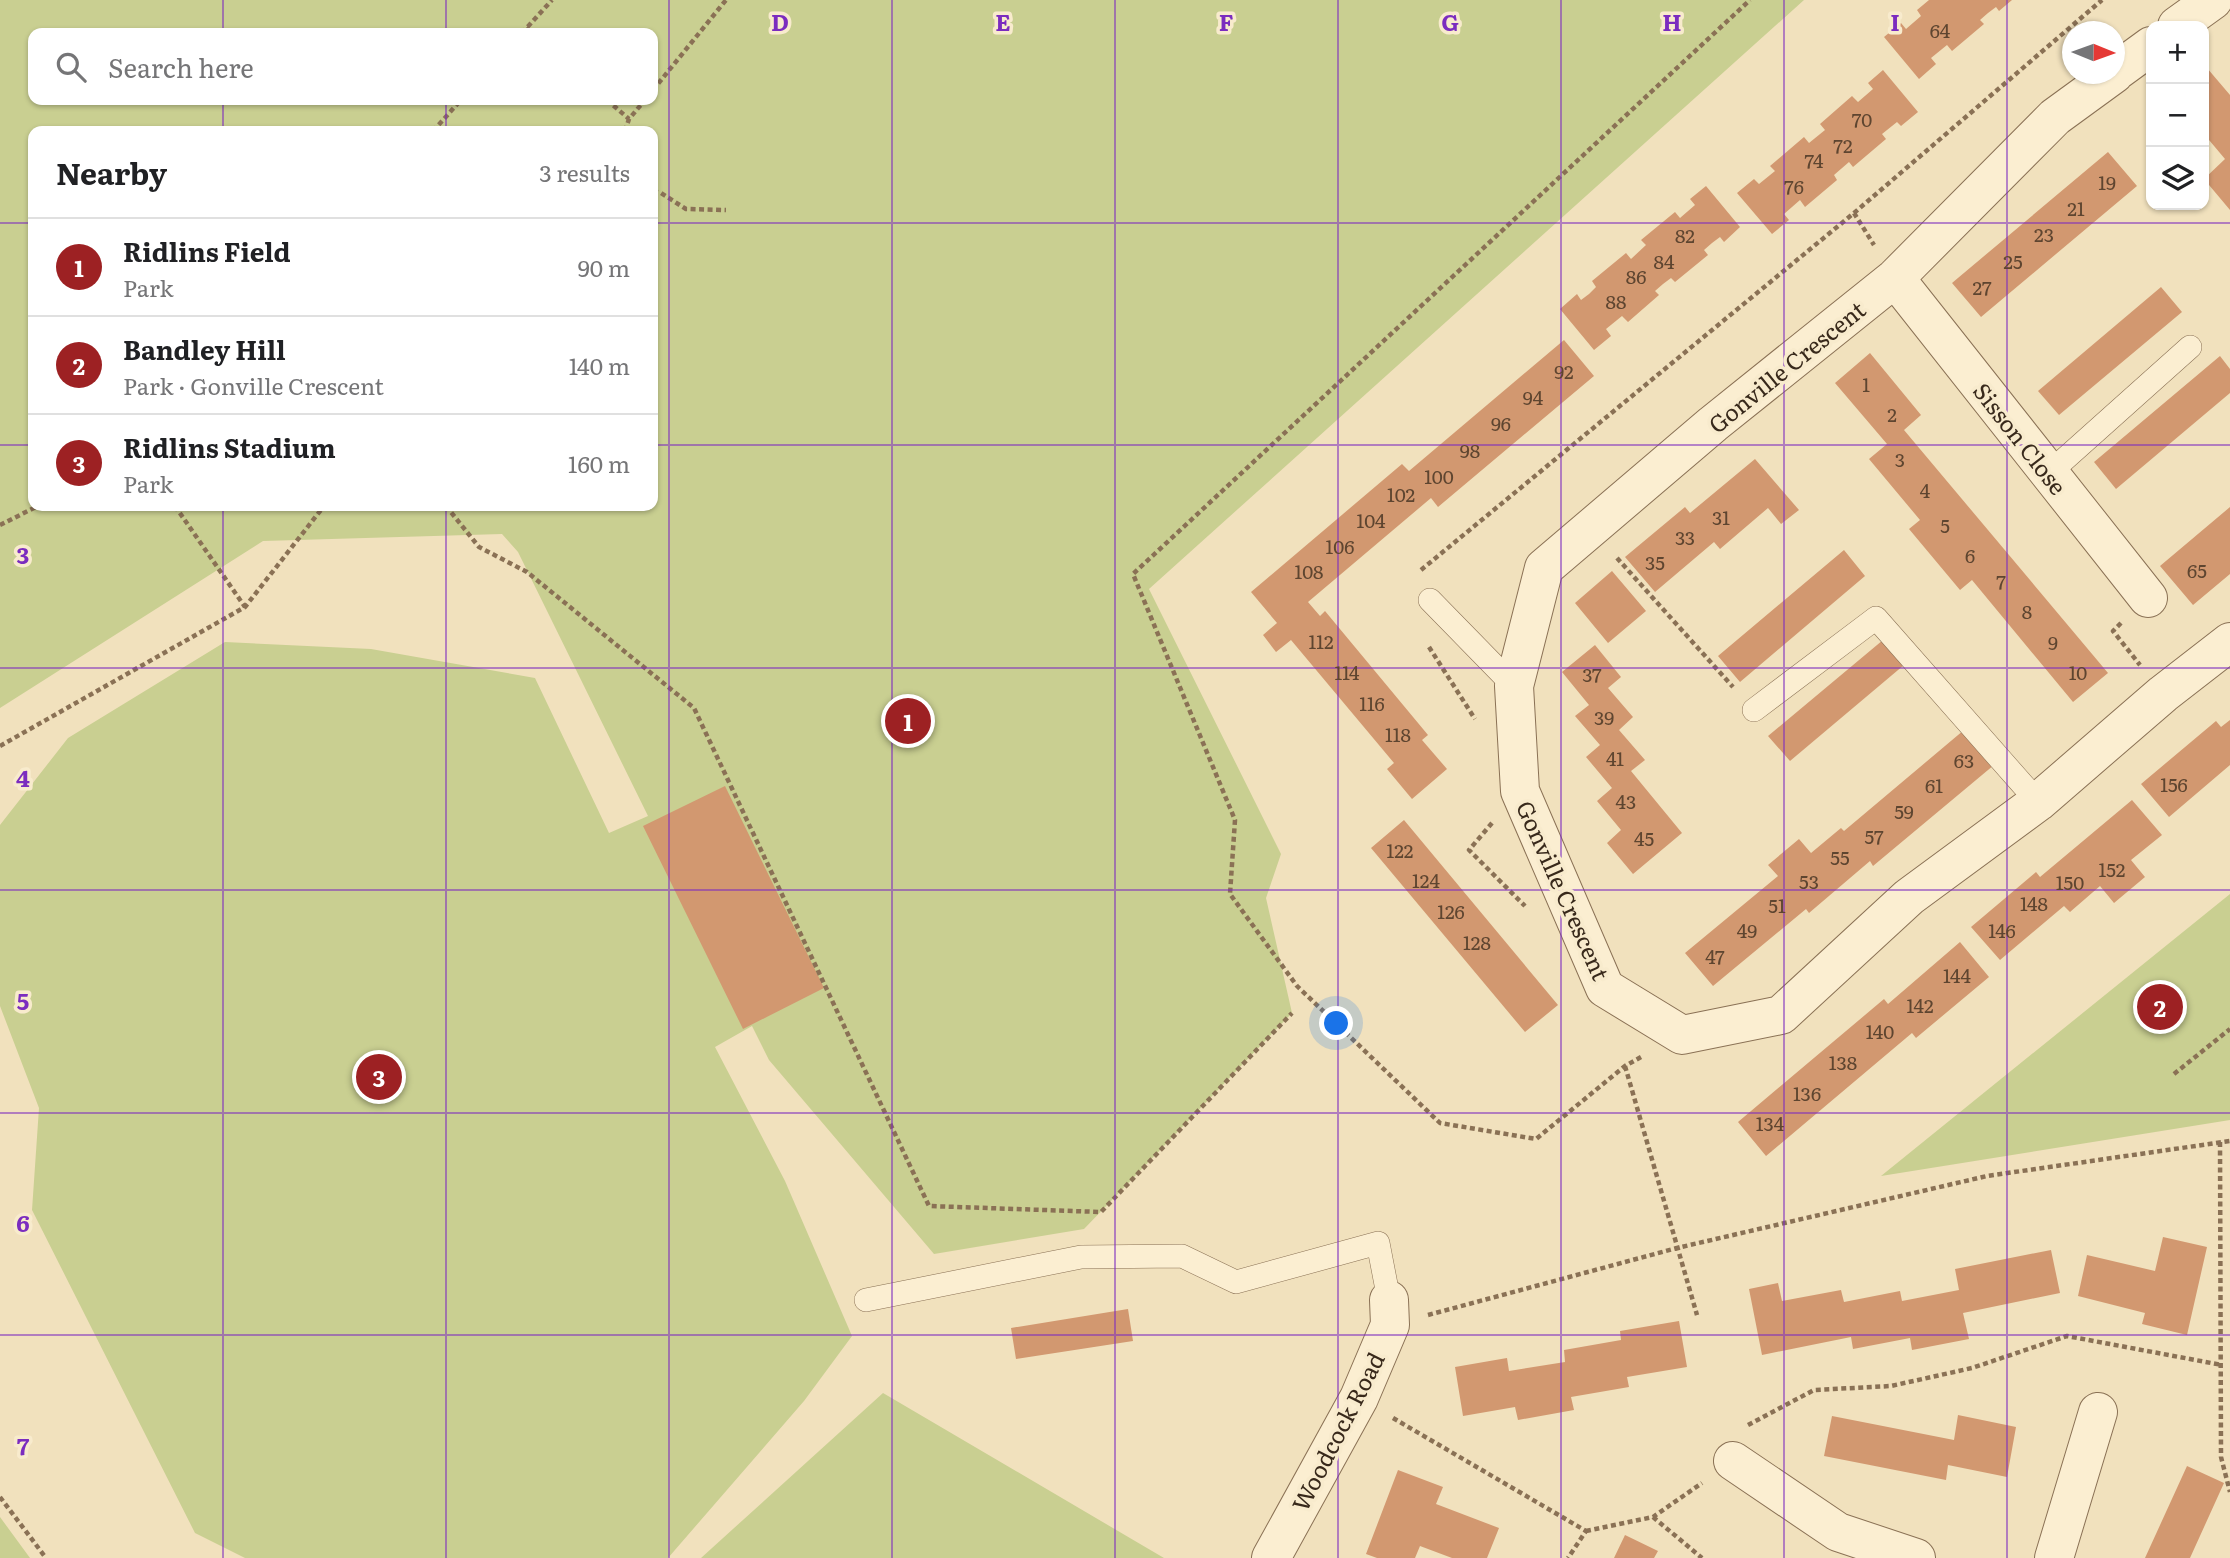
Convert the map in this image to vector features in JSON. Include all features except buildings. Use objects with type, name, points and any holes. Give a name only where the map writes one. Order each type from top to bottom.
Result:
[{"type":"street","points":[[2184,21],[2213,0]]},
{"type":"street","points":[[2220,0],[2230,12]]},
{"type":"street","name":"Gonville Crescent","points":[[2125,65],[2146,50]]},
{"type":"street","name":"Gonville Crescent","points":[[1682,1035],[1605,988],[1520,791],[1514,686],[1544,568],[1713,424],[1895,278],[2055,117],[2099,84]]},
{"type":"street","name":"Sisson Close","points":[[1895,278],[2148,598]]},
{"type":"street","points":[[1682,1035],[1781,1016],[1909,897],[2038,802],[2163,694],[2230,642]]},
{"type":"street","name":"Woodcock Road","points":[[1271,1558],[1359,1398],[1389,1312]]},
{"type":"street","points":[[2054,1558],[2098,1412]]},
{"type":"street","points":[[1737,1445],[1838,1532],[1916,1558]]},
{"type":"lane","points":[[2048,474],[2190,347]]},
{"type":"lane","points":[[1430,600],[1514,686]]},
{"type":"lane","points":[[1754,710],[1876,618],[2038,802]]},
{"type":"lane","points":[[866,1300],[1081,1257],[1182,1256],[1236,1282],[1378,1243],[1389,1312]]},
{"type":"path","points":[[526,28],[552,0]]},
{"type":"path","points":[[658,84],[726,0]]},
{"type":"path","points":[[1682,1035],[1625,1066],[1536,1139],[1440,1123],[1297,986],[1230,894],[1235,820],[1133,574],[1750,0]]},
{"type":"path","points":[[1416,574],[1854,213],[2102,0]]},
{"type":"path","points":[[438,126],[456,105]]},
{"type":"path","points":[[613,105],[629,119]]},
{"type":"path","points":[[627,126],[641,105]]},
{"type":"path","points":[[658,192],[685,209],[726,211]]},
{"type":"path","points":[[0,525],[28,511]]},
{"type":"path","points":[[178,511],[244,607]]},
{"type":"path","points":[[0,746],[244,607],[320,511]]},
{"type":"path","points":[[450,511],[479,547],[527,572],[694,708],[929,1206],[1101,1212],[1292,1013]]},
{"type":"path","points":[[1590,529],[1754,710]]},
{"type":"path","points":[[1424,639],[1476,721]]},
{"type":"path","points":[[2174,1074],[2230,1029]]},
{"type":"path","points":[[1625,1066],[1697,1315]]},
{"type":"path","points":[[1389,1312],[1987,1176],[2230,1141]]},
{"type":"path","points":[[2220,1142],[2221,1457],[2230,1492]]},
{"type":"path","points":[[1359,1398],[1586,1531],[1653,1517],[1737,1445],[1814,1390],[1891,1386],[1972,1368],[2067,1336],[2222,1365]]},
{"type":"path","points":[[0,1497],[46,1558]]},
{"type":"path","points":[[1653,1517],[1702,1558]]},
{"type":"path","points":[[1568,1558],[1586,1531]]},
{"type":"green space","points":[[0,0],[1804,0],[1149,589],[1281,854],[1266,898],[1292,1013],[1084,1229],[934,1254],[769,1060],[752,1026],[715,1047],[785,1181],[852,1336],[804,1401],[668,1558],[245,1558],[195,1533],[32,1210],[39,1108],[0,1006],[0,825],[68,738],[225,642],[371,649],[535,678],[609,833],[648,816],[518,552],[502,534],[263,541],[0,708]]},
{"type":"green space","points":[[2230,894],[2230,1120],[1881,1176]]},
{"type":"green space","points":[[883,1393],[1164,1558],[701,1558]]},
{"type":"green space","points":[[0,1517],[30,1558],[0,1558]]},
{"type":"place","name":"Ridlins Field","points":[[908,721]]},
{"type":"place","name":"Bandley Hill","points":[[2160,1007]]},
{"type":"place","name":"Ridlins Stadium","points":[[379,1077]]}]
